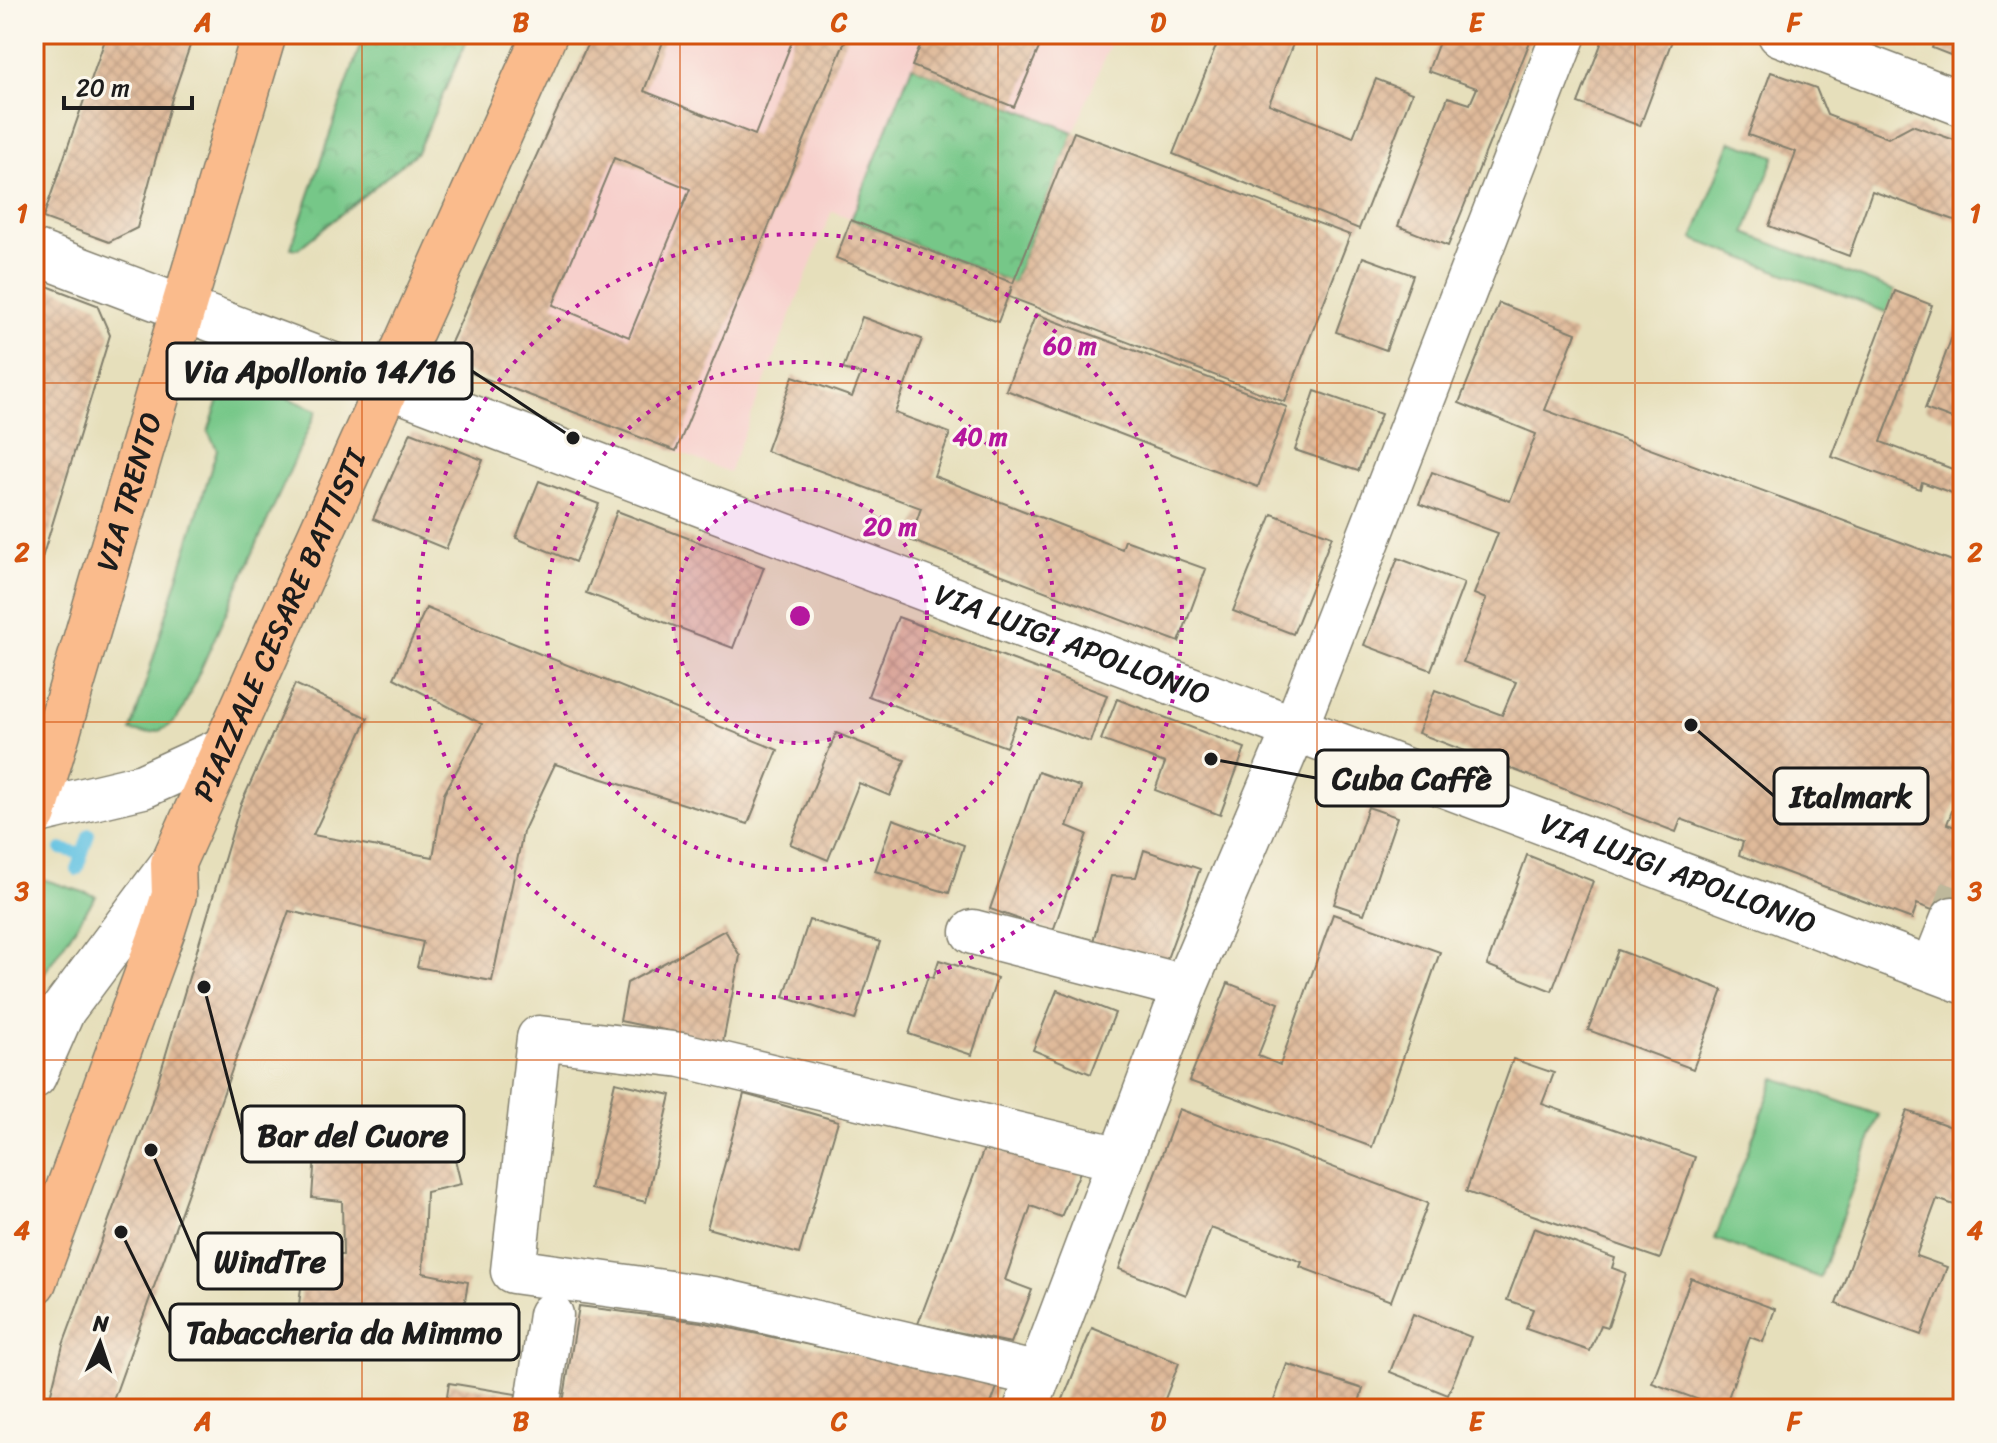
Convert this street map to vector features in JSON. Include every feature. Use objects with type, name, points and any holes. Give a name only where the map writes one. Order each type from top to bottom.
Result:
[{"type":"main road","name":"VIA TRENTO","points":[[34,813],[264,34]]},
{"type":"main road","name":"PIAZZALE CESARE BATTISTI","points":[[34,1282],[163,930],[174,895],[173,863],[545,34]]},
{"type":"street","points":[[1120,1159],[682,1055],[539,1038],[513,1271],[713,1299],[1033,1392],[1185,987],[1296,726],[1564,34]]},
{"type":"street","points":[[1780,34],[1963,104]]},
{"type":"street","name":"VIA LUIGI APOLLONIO","points":[[34,252],[1296,726],[1948,975]]},
{"type":"street","points":[[34,813],[143,786],[224,749]]},
{"type":"street","name":"PIAZZALE CESARE BATTISTI","points":[[34,1076],[63,1010],[173,863]]},
{"type":"street","points":[[1948,975],[1953,919]]},
{"type":"street","points":[[973,932],[1185,987]]},
{"type":"street","points":[[537,1409],[551,1315]]},
{"type":"shaded area","points":[[592,34],[1114,34],[1013,283],[832,211],[729,472],[442,362]]},
{"type":"green space","points":[[364,34],[470,34],[417,152],[298,249],[291,248]]},
{"type":"green space","points":[[912,66],[1074,132],[1013,283],[851,220]]},
{"type":"green space","points":[[1731,141],[1775,156],[1745,233],[1895,291],[1888,313],[1693,239]]},
{"type":"green space","points":[[234,376],[317,410],[182,711],[161,730],[147,733],[131,731],[217,449],[208,432],[226,379]]},
{"type":"green space","points":[[42,879],[96,896],[39,981],[34,980],[34,907]]},
{"type":"green space","points":[[1775,1078],[1879,1115],[1820,1278],[1715,1239]]},
{"type":"building","points":[[107,34],[194,34],[172,98],[137,228],[109,242],[43,218]]},
{"type":"building","points":[[592,34],[666,34],[644,91],[755,135],[795,34],[848,34],[676,451],[442,362]],"holes":[[[614,158],[690,189],[629,337],[553,305]]]},
{"type":"building","points":[[925,34],[1045,34],[1014,107],[912,66]]},
{"type":"building","points":[[1221,34],[1297,34],[1269,104],[1353,137],[1376,79],[1412,93],[1359,229],[1173,154]]},
{"type":"building","points":[[1442,34],[1533,34],[1448,246],[1398,226],[1448,97],[1470,104],[1477,88],[1428,71]]},
{"type":"building","points":[[1605,34],[1674,35],[1640,126],[1578,103]]},
{"type":"building","points":[[1936,34],[1963,34],[1963,60],[1932,48]]},
{"type":"building","points":[[1771,72],[1816,88],[1827,115],[1888,138],[1912,125],[1963,143],[1963,223],[1872,191],[1849,256],[1769,226],[1796,152],[1748,135]]},
{"type":"building","points":[[1074,132],[1350,235],[1285,402],[1009,297],[1012,286],[998,322],[836,258],[851,220],[1013,283]]},
{"type":"building","points":[[1363,257],[1413,275],[1386,350],[1336,332]]},
{"type":"building","points":[[34,281],[97,305],[110,335],[35,581]]},
{"type":"building","points":[[1895,291],[1932,305],[1881,442],[1963,473],[1963,497],[1922,482],[1920,489],[1832,457]]},
{"type":"building","points":[[1499,303],[1576,333],[1545,410],[1963,565],[1963,782],[1947,824],[1963,830],[1963,922],[1917,904],[1912,919],[1739,855],[1743,842],[1681,819],[1676,832],[1418,733],[1435,690],[1502,715],[1516,682],[1463,662],[1486,599],[1474,594],[1498,533],[1419,504],[1432,472],[1510,501],[1536,434],[1459,403]]},
{"type":"building","points":[[1036,314],[1287,407],[1258,487],[1006,390]]},
{"type":"building","points":[[862,317],[922,339],[895,413],[950,433],[934,476],[1122,549],[1125,540],[1206,569],[1179,642],[910,540],[921,508],[766,451],[793,376],[852,397],[861,374],[843,369]]},
{"type":"building","points":[[1956,326],[1963,329],[1963,423],[1925,409]]},
{"type":"building","points":[[1315,391],[1381,414],[1358,471],[1295,450]]},
{"type":"building","points":[[411,432],[483,460],[446,549],[373,519]]},
{"type":"building","points":[[539,481],[599,504],[575,562],[516,538]]},
{"type":"building","points":[[617,511],[764,567],[733,648],[586,593]]},
{"type":"building","points":[[1272,514],[1332,536],[1293,634],[1233,611]]},
{"type":"building","points":[[1398,558],[1464,583],[1431,670],[1364,645]]},
{"type":"building","points":[[426,608],[778,750],[748,824],[555,764],[523,832],[492,981],[417,967],[423,942],[289,911],[110,1409],[47,1409],[63,1345],[149,1111],[240,806],[295,684],[368,718],[313,835],[433,857],[444,794],[482,724],[394,678]]},
{"type":"building","points":[[898,617],[1107,695],[1090,742],[1018,716],[1006,747],[868,696]]},
{"type":"building","points":[[1117,699],[1245,748],[1220,815],[1155,790],[1165,763],[1101,740]]},
{"type":"building","points":[[836,733],[905,760],[890,796],[859,783],[828,860],[790,844]]},
{"type":"building","points":[[1038,772],[1081,787],[1067,826],[1087,834],[1053,931],[990,909]]},
{"type":"building","points":[[1368,807],[1397,817],[1364,914],[1334,904]]},
{"type":"building","points":[[893,819],[964,845],[949,893],[875,871]]},
{"type":"building","points":[[1144,850],[1200,869],[1165,964],[1092,945],[1111,876],[1136,877]]},
{"type":"building","points":[[1527,855],[1593,881],[1552,991],[1487,965]]},
{"type":"building","points":[[1333,914],[1440,952],[1372,1147],[1189,1081],[1228,983],[1279,1003],[1258,1056],[1280,1065]]},
{"type":"building","points":[[809,920],[880,942],[855,1020],[784,997]]},
{"type":"building","points":[[725,930],[740,956],[723,1042],[620,1021],[627,983]]},
{"type":"building","points":[[1618,950],[1723,990],[1693,1069],[1588,1030]]},
{"type":"building","points":[[939,960],[997,978],[972,1055],[909,1034],[928,976],[933,978]]},
{"type":"building","points":[[1057,990],[1115,1013],[1091,1074],[1033,1050]]},
{"type":"building","points":[[1513,1059],[1554,1073],[1542,1104],[1695,1157],[1660,1259],[1466,1192]]},
{"type":"building","points":[[615,1082],[671,1095],[646,1202],[590,1189]]},
{"type":"building","points":[[744,1094],[838,1121],[799,1254],[707,1228]]},
{"type":"building","points":[[1179,1109],[1428,1203],[1391,1301],[1300,1267],[1302,1262],[1211,1228],[1186,1295],[1119,1269]]},
{"type":"building","points":[[1907,1111],[1957,1129],[1963,1115],[1963,1208],[1937,1199],[1916,1256],[1947,1267],[1921,1335],[1836,1304]]},
{"type":"building","points":[[447,1126],[461,1184],[426,1192],[423,1273],[468,1282],[459,1338],[298,1313],[305,1255],[343,1255],[342,1201],[312,1198],[315,1153]]},
{"type":"building","points":[[985,1146],[1080,1172],[1061,1217],[1031,1206],[1005,1280],[1032,1290],[1011,1343],[918,1324]]},
{"type":"building","points":[[1534,1228],[1615,1258],[1612,1268],[1626,1273],[1608,1327],[1601,1325],[1590,1351],[1526,1329],[1533,1309],[1507,1300]]},
{"type":"building","points":[[1691,1278],[1775,1309],[1763,1342],[1750,1337],[1724,1409],[1652,1383]]},
{"type":"building","points":[[579,1306],[701,1322],[998,1385],[989,1409],[562,1409]]},
{"type":"building","points":[[1413,1314],[1471,1337],[1448,1395],[1390,1372]]},
{"type":"building","points":[[1092,1328],[1179,1363],[1161,1409],[1059,1409]]},
{"type":"building","points":[[1287,1364],[1363,1389],[1357,1409],[1271,1409]]},
{"type":"building","points":[[449,1383],[516,1394],[514,1409],[445,1409]]},
{"type":"building","points":[[1613,1403],[1630,1409],[1611,1409]]},
{"type":"waterway","points":[[77,870],[89,834]]},
{"type":"waterway","points":[[61,849],[82,854]]},
{"type":"tunnel","points":[[1953,919],[1963,889]]},
{"type":"place","name":"Via Apollonio 14/16","points":[[573,438]]},
{"type":"place","name":"Italmark","points":[[1691,725]]},
{"type":"place","name":"Cuba Caffè","points":[[1211,759]]},
{"type":"place","name":"Bar del Cuore","points":[[204,987]]},
{"type":"place","name":"WindTre","points":[[151,1150]]},
{"type":"place","name":"Tabaccheria da Mimmo","points":[[121,1232]]}]
